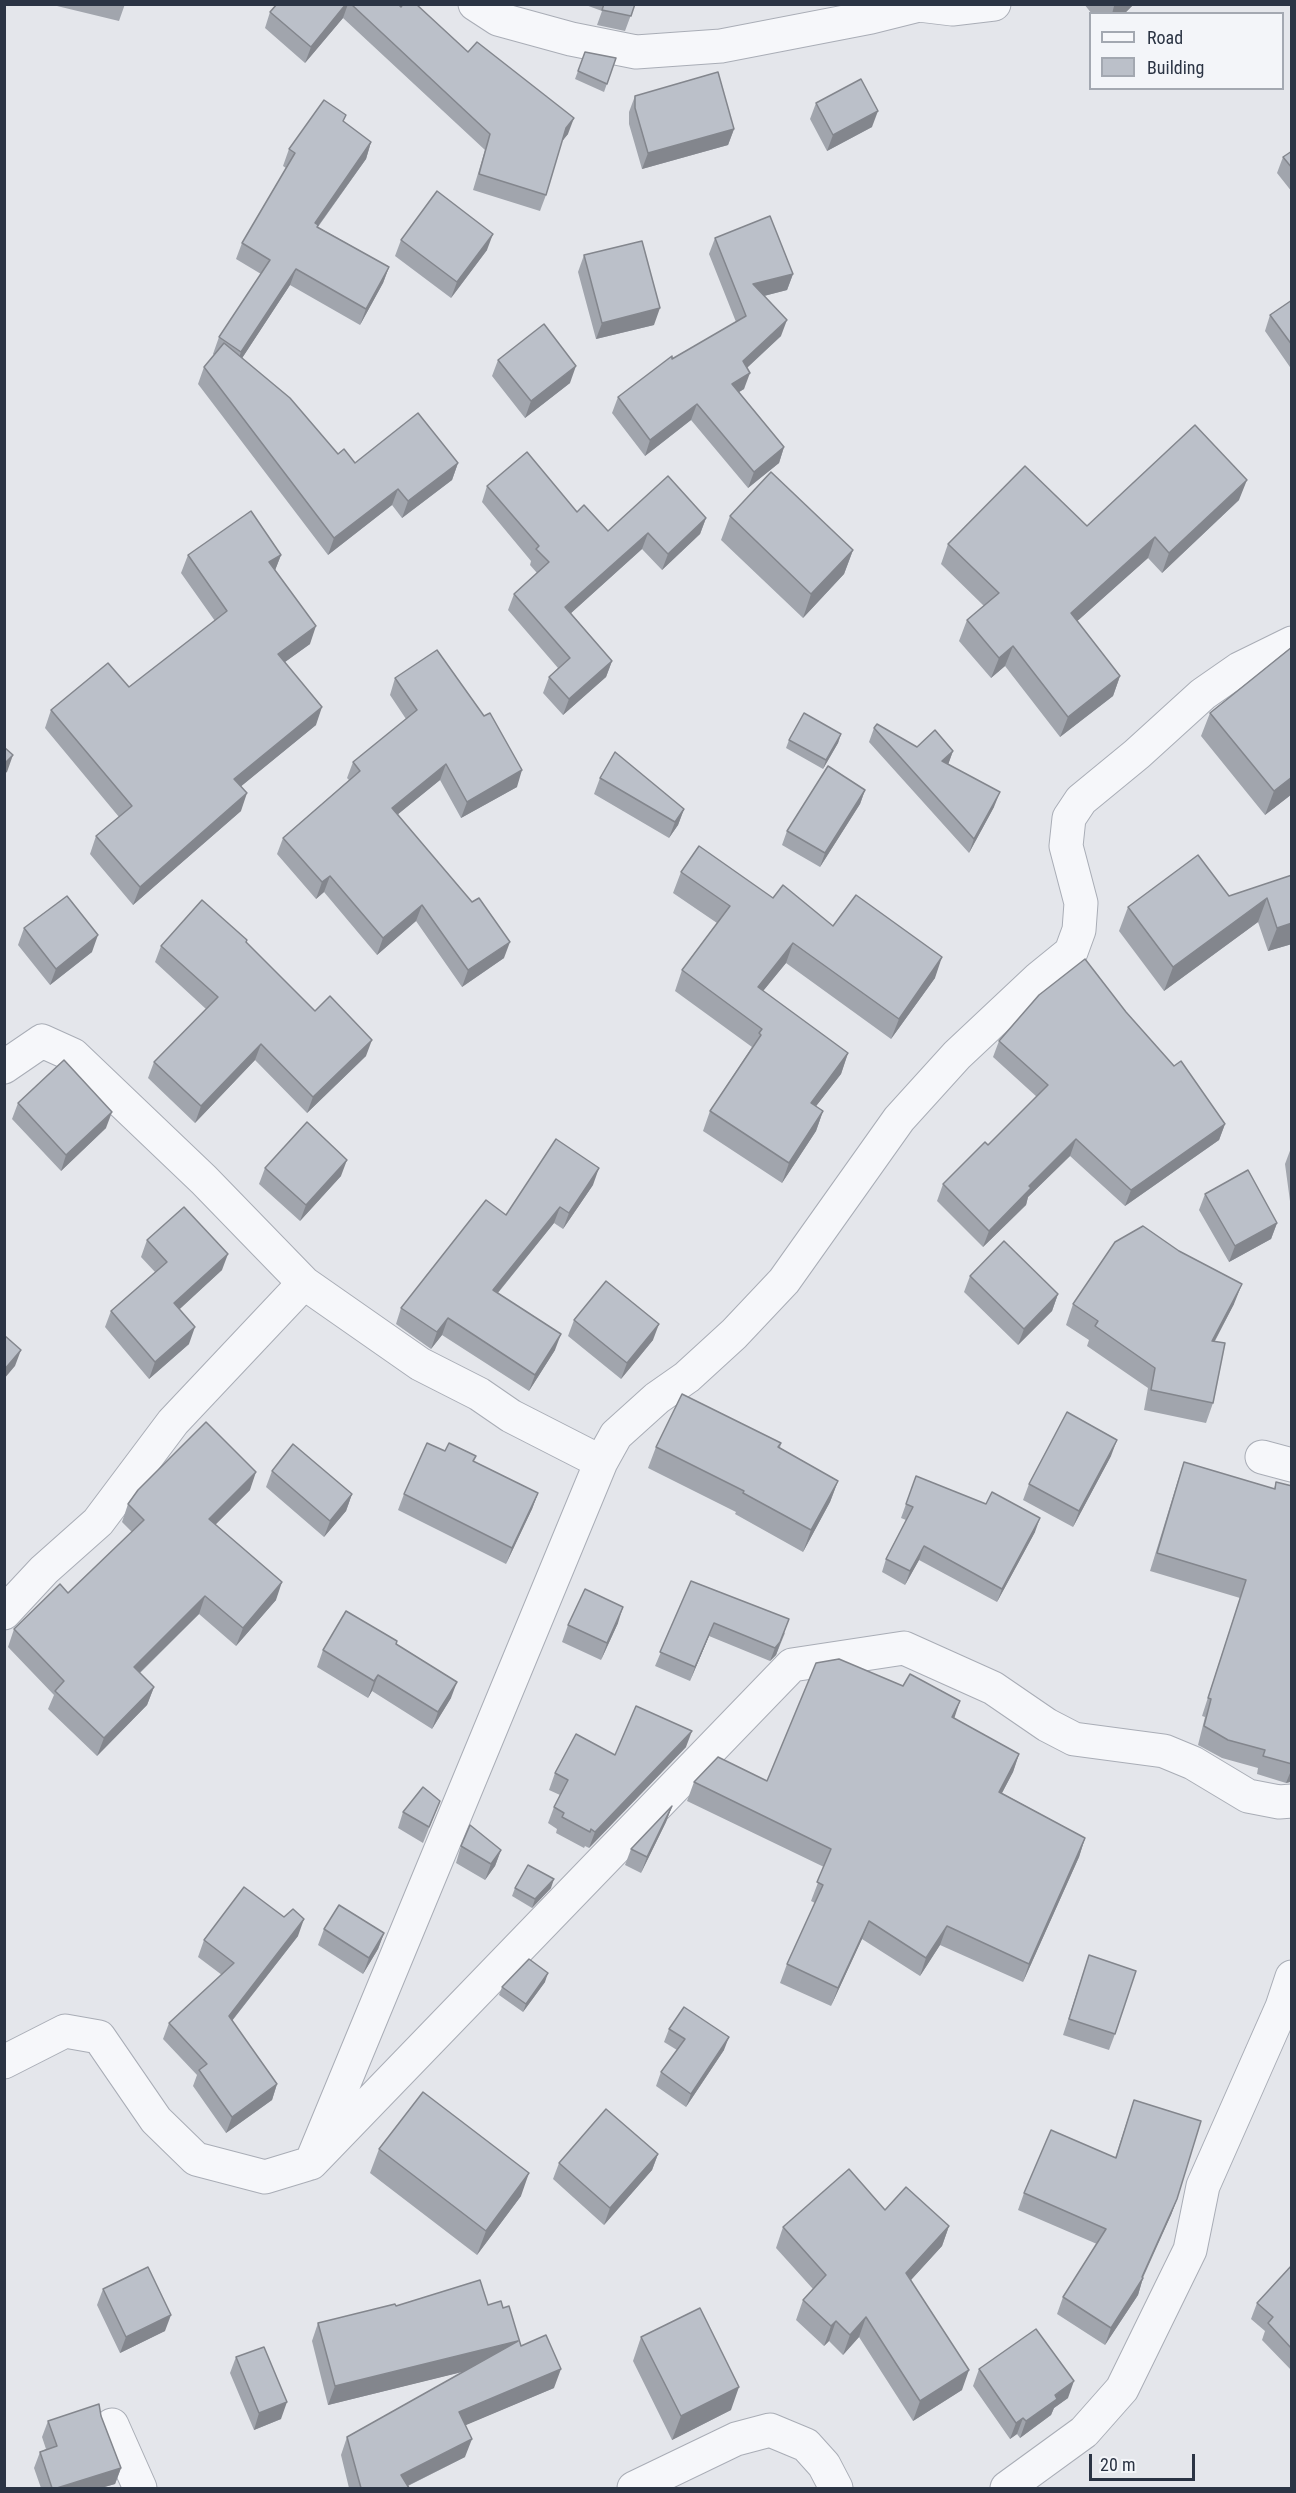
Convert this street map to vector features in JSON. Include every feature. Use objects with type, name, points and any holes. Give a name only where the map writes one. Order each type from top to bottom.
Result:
[{"type":"street","points":[[475,4],[498,19],[571,39],[636,52],[722,46],[871,17],[920,5],[952,9],[994,4]]},
{"type":"street","points":[[311,2163],[601,1462],[615,1435],[657,1398],[687,1377],[734,1334],[784,1281],[899,1119],[957,1055],[1039,978],[1071,952],[1079,930],[1081,903],[1066,846],[1069,818],[1081,800],[1137,754],[1203,694],[1239,669],[1292,643]]},
{"type":"street","points":[[4,1067],[42,1041],[73,1055],[204,1180],[304,1283],[420,1364],[479,1394],[511,1416],[601,1462]]},
{"type":"street","points":[[4,1613],[44,1570],[98,1522],[173,1422],[304,1283]]},
{"type":"street","points":[[4,2062],[64,2031],[99,2037],[156,2120],[196,2159],[265,2177],[311,2163],[792,1665],[904,1648],[993,1688],[1047,1725],[1074,1739],[1164,1750],[1193,1763],[1248,1796],[1279,1802],[1292,1801]]},
{"type":"street","points":[[1007,2488],[1084,2432],[1122,2389],[1190,2250],[1203,2186],[1282,2007],[1292,1977]]},
{"type":"street","points":[[112,2425],[140,2488]]},
{"type":"street","points":[[634,2488],[736,2439],[770,2430],[806,2445],[824,2465],[836,2488]]},
{"type":"building","points":[[277,4],[346,4],[311,47],[270,12]]},
{"type":"building","points":[[351,4],[398,4],[401,7],[403,4],[416,4],[468,52],[477,42],[574,118],[566,128],[546,195],[479,174],[490,134]]},
{"type":"building","points":[[604,4],[635,4],[631,16],[602,10]]},
{"type":"building","points":[[585,52],[616,58],[607,84],[578,71]]},
{"type":"building","points":[[718,72],[734,129],[648,153],[635,108],[635,96]]},
{"type":"building","points":[[861,79],[878,111],[833,135],[816,103]]},
{"type":"building","points":[[324,100],[346,115],[343,121],[371,142],[315,223],[317,227],[389,267],[366,309],[296,269],[241,352],[219,337],[270,260],[242,243],[295,153],[289,149]]},
{"type":"building","points":[[1292,151],[1292,168],[1283,157]]},
{"type":"building","points":[[437,191],[493,234],[457,282],[401,240]]},
{"type":"building","points":[[770,216],[793,274],[753,284],[787,320],[743,361],[750,373],[732,384],[784,447],[754,472],[697,404],[650,440],[618,397],[672,356],[672,359],[746,316],[715,238]]},
{"type":"building","points":[[642,241],[660,308],[602,323],[584,255]]},
{"type":"building","points":[[1292,300],[1292,345],[1270,315]]},
{"type":"building","points":[[544,324],[576,366],[531,401],[498,360]]},
{"type":"building","points":[[224,343],[290,398],[338,454],[344,449],[355,463],[418,413],[458,463],[408,501],[398,489],[334,538],[204,367]]},
{"type":"building","points":[[1195,425],[1247,480],[1169,553],[1155,537],[1071,613],[1120,676],[1068,717],[1013,646],[999,658],[967,620],[999,593],[948,544],[1025,466],[1087,526]]},
{"type":"building","points":[[527,452],[577,512],[584,505],[608,531],[668,476],[706,518],[668,554],[648,533],[565,607],[612,661],[569,699],[549,677],[570,658],[514,594],[549,562],[536,549],[539,546],[487,486]]},
{"type":"building","points":[[771,472],[853,550],[811,594],[730,516]]},
{"type":"building","points":[[251,511],[281,555],[269,562],[316,626],[278,654],[322,707],[234,779],[247,793],[140,887],[96,836],[132,806],[51,710],[108,663],[129,687],[227,611],[188,555]]},
{"type":"building","points":[[1292,647],[1292,777],[1274,791],[1210,713]]},
{"type":"building","points":[[437,650],[484,716],[490,713],[522,770],[467,802],[446,764],[392,808],[472,902],[479,898],[510,942],[468,970],[422,905],[383,938],[330,876],[322,882],[283,838],[360,771],[353,762],[417,710],[395,678]]},
{"type":"building","points":[[804,713],[841,734],[826,760],[789,740]]},
{"type":"building","points":[[877,724],[917,747],[935,730],[953,751],[942,761],[1000,792],[974,839],[874,728]]},
{"type":"building","points":[[4,747],[13,755],[4,764]]},
{"type":"building","points":[[615,752],[684,809],[675,822],[600,778]]},
{"type":"building","points":[[828,766],[865,790],[825,853],[787,831]]},
{"type":"building","points":[[699,846],[773,898],[783,885],[833,926],[856,895],[942,957],[899,1019],[793,943],[758,987],[848,1053],[811,1103],[823,1111],[789,1163],[710,1111],[761,1035],[759,1033],[762,1029],[682,970],[730,906],[681,872]]},
{"type":"building","points":[[1198,855],[1229,896],[1292,875],[1292,923],[1277,928],[1267,898],[1173,967],[1128,907]]},
{"type":"building","points":[[67,896],[98,935],[56,969],[24,928]]},
{"type":"building","points":[[202,900],[247,940],[246,942],[315,1011],[330,996],[372,1040],[313,1097],[261,1044],[201,1106],[154,1062],[218,997],[161,946]]},
{"type":"building","points":[[1085,959],[1126,1012],[1174,1066],[1181,1061],[1225,1124],[1131,1190],[1076,1139],[1029,1186],[1031,1188],[989,1231],[943,1184],[985,1142],[988,1145],[1048,1085],[999,1041],[1039,995]]},
{"type":"building","points":[[64,1060],[112,1112],[66,1155],[18,1103]]},
{"type":"building","points":[[307,1122],[347,1160],[306,1205],[265,1168]]},
{"type":"building","points":[[556,1139],[599,1168],[569,1213],[560,1207],[493,1290],[561,1334],[535,1375],[448,1318],[437,1332],[401,1308],[486,1200],[506,1215]]},
{"type":"building","points":[[1248,1170],[1277,1223],[1235,1246],[1205,1194]]},
{"type":"building","points":[[184,1207],[228,1254],[174,1303],[195,1327],[155,1362],[111,1311],[167,1262],[147,1240]]},
{"type":"building","points":[[1143,1226],[1179,1251],[1242,1284],[1212,1341],[1225,1343],[1213,1403],[1151,1390],[1155,1368],[1095,1326],[1098,1321],[1073,1304],[1115,1242]]},
{"type":"building","points":[[1004,1241],[1058,1294],[1024,1329],[970,1276]]},
{"type":"building","points":[[606,1281],[659,1324],[627,1363],[574,1320]]},
{"type":"building","points":[[4,1335],[21,1350],[4,1370]]},
{"type":"building","points":[[682,1394],[781,1443],[778,1447],[838,1481],[811,1530],[743,1493],[744,1491],[656,1447]]},
{"type":"building","points":[[1067,1412],[1117,1440],[1079,1511],[1029,1484]]},
{"type":"building","points":[[206,1422],[256,1472],[209,1519],[282,1582],[243,1628],[205,1596],[134,1667],[154,1687],[104,1738],[55,1691],[64,1681],[14,1629],[60,1584],[68,1593],[144,1520],[128,1504],[138,1490]]},
{"type":"building","points":[[427,1443],[445,1451],[449,1443],[476,1456],[473,1461],[538,1493],[512,1548],[404,1494]]},
{"type":"building","points":[[293,1444],[352,1494],[330,1521],[272,1471]]},
{"type":"building","points":[[1184,1462],[1275,1489],[1276,1482],[1292,1486],[1292,1764],[1263,1756],[1265,1750],[1228,1740],[1204,1726],[1211,1699],[1208,1698],[1246,1580],[1157,1553]]},
{"type":"building","points":[[916,1476],[986,1504],[992,1492],[1040,1518],[1002,1589],[924,1546],[910,1571],[886,1559],[913,1507],[906,1504]]},
{"type":"building","points":[[691,1581],[789,1619],[780,1642],[775,1648],[714,1623],[695,1667],[660,1652]]},
{"type":"building","points":[[585,1589],[623,1607],[607,1643],[568,1625]]},
{"type":"building","points":[[346,1611],[397,1641],[396,1644],[457,1682],[438,1712],[378,1675],[374,1681],[323,1650]]},
{"type":"building","points":[[839,1659],[903,1686],[910,1674],[960,1701],[952,1717],[1019,1754],[999,1792],[1085,1838],[1029,1964],[947,1926],[926,1958],[869,1921],[838,1988],[787,1964],[823,1885],[817,1882],[831,1849],[694,1782],[718,1757],[767,1781],[816,1663]]},
{"type":"building","points":[[636,1706],[692,1731],[595,1832],[591,1829],[590,1832],[562,1817],[564,1813],[554,1807],[568,1780],[555,1773],[576,1734],[615,1755]]},
{"type":"building","points":[[423,1787],[440,1801],[429,1827],[403,1812]]},
{"type":"building","points":[[672,1806],[647,1857],[631,1849]]},
{"type":"building","points":[[470,1825],[501,1850],[491,1864],[461,1846]]},
{"type":"building","points":[[528,1865],[554,1879],[535,1899],[515,1888]]},
{"type":"building","points":[[244,1887],[284,1917],[293,1909],[304,1919],[229,2016],[277,2084],[232,2117],[199,2070],[207,2064],[169,2023],[234,1963],[204,1940]]},
{"type":"building","points":[[339,1905],[384,1933],[369,1958],[324,1929]]},
{"type":"building","points":[[1089,1955],[1136,1971],[1115,2034],[1069,2019]]},
{"type":"building","points":[[529,1959],[548,1973],[526,2004],[502,1987]]},
{"type":"building","points":[[684,2007],[729,2037],[691,2094],[661,2072],[685,2039],[669,2029]]},
{"type":"building","points":[[423,2092],[529,2173],[486,2231],[379,2149]]},
{"type":"building","points":[[1134,2100],[1201,2121],[1177,2199],[1143,2278],[1111,2328],[1063,2297],[1106,2229],[1024,2193],[1051,2130],[1116,2158]]},
{"type":"building","points":[[606,2109],[658,2154],[610,2208],[559,2163]]},
{"type":"building","points":[[849,2169],[885,2210],[906,2187],[949,2226],[906,2273],[969,2370],[920,2401],[866,2317],[850,2335],[836,2321],[831,2326],[803,2300],[826,2275],[783,2227]]},
{"type":"building","points":[[1292,2265],[1292,2349],[1268,2323],[1273,2317],[1257,2303]]},
{"type":"building","points":[[148,2267],[171,2315],[126,2337],[103,2289]]},
{"type":"building","points":[[480,2280],[488,2305],[501,2301],[503,2308],[509,2306],[521,2346],[546,2335],[561,2369],[459,2412],[472,2439],[401,2475],[409,2488],[361,2488],[347,2437],[518,2341],[335,2386],[318,2323],[395,2304],[396,2306]]},
{"type":"building","points":[[700,2308],[739,2387],[681,2416],[641,2337]]},
{"type":"building","points":[[1036,2329],[1074,2381],[1055,2395],[1057,2399],[1026,2421],[1023,2418],[1016,2423],[979,2369]]},
{"type":"building","points":[[264,2347],[287,2402],[259,2413],[236,2357]]},
{"type":"building","points":[[99,2404],[101,2416],[121,2468],[52,2488],[40,2452],[57,2446],[48,2421]]}]
